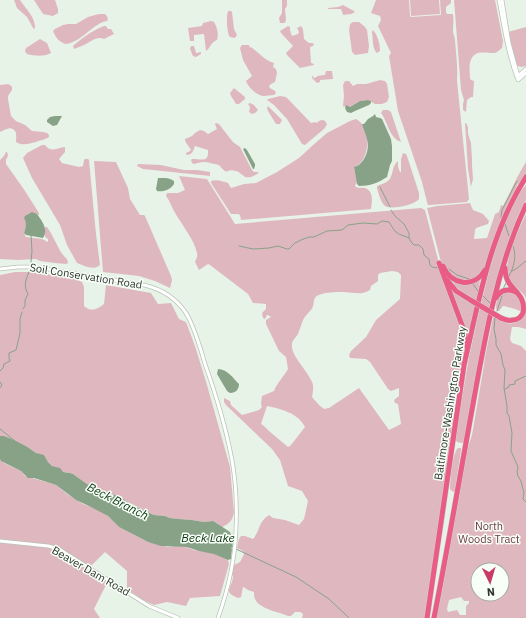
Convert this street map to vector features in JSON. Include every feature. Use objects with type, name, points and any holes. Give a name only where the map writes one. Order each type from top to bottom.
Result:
[{"type":"highway","name":"Baltimore-Washington Parkway","points":[[426,618],[464,365],[478,300],[490,256],[508,210],[526,177]]},
{"type":"highway","name":"Baltimore-Washington Parkway","points":[[434,618],[492,308],[514,233],[526,205]]},
{"type":"highway","points":[[440,262],[452,279],[459,282],[468,282],[477,279],[483,274],[490,256]]},
{"type":"highway","points":[[440,262],[448,278],[461,294],[501,318],[516,320],[524,312],[526,306],[523,295],[512,286],[507,278],[505,272],[506,259]]},
{"type":"highway","points":[[440,262],[466,337],[467,345],[464,365]]},
{"type":"highway","points":[[492,308],[497,296],[501,292],[512,290],[520,294],[523,299],[524,308],[519,316],[510,320]]},
{"type":"main road","points":[[500,0],[513,61],[518,76],[526,69]]},
{"type":"main road","points":[[500,0],[506,44],[518,80],[526,73]]},
{"type":"main road","name":"Soil Conservation Road","points":[[0,269],[27,267],[46,268],[144,285],[156,289],[170,297],[185,313],[197,338],[213,388],[233,466],[236,499],[235,546],[227,590],[218,618]]},
{"type":"main road","name":"Beaver Dam Road","points":[[0,541],[48,546],[59,549],[145,603],[178,618]]},
{"type":"green space","points":[[14,0],[20,0],[28,10],[34,21],[35,29],[27,17],[17,8]]},
{"type":"green space","points":[[34,0],[55,0],[58,13],[53,16],[43,14]]},
{"type":"green space","points":[[282,0],[287,0],[287,6],[285,9],[285,23],[280,23],[279,18],[282,13]]},
{"type":"green space","points":[[376,0],[409,0],[411,17],[441,15],[440,0],[451,0],[451,3],[446,7],[446,12],[447,14],[453,14],[453,31],[457,60],[457,81],[469,199],[467,202],[428,205],[422,182],[398,111],[389,56],[391,53],[378,26],[381,20],[380,16],[371,13]]},
{"type":"green space","points":[[410,0],[439,0],[440,14],[411,16]]},
{"type":"green space","points":[[454,0],[495,0],[503,41],[502,48],[496,52],[478,53],[472,57],[470,64],[470,78],[474,81],[473,97],[467,100],[466,112],[463,110],[464,100],[461,90]]},
{"type":"green space","points":[[343,5],[355,12],[343,15],[341,9],[328,9],[328,8]]},
{"type":"green space","points":[[228,11],[232,12],[234,29],[237,35],[235,38],[229,36],[227,24]]},
{"type":"green space","points":[[105,14],[108,18],[107,21],[97,25],[72,43],[66,44],[61,42],[53,31],[63,25],[76,24],[88,17]]},
{"type":"green space","points":[[211,21],[214,22],[216,26],[218,38],[206,51],[204,34],[194,35],[194,41],[190,41],[188,28],[202,26],[203,23]]},
{"type":"green space","points":[[353,22],[359,22],[367,30],[369,46],[368,53],[355,55],[352,52],[349,30],[350,24]]},
{"type":"green space","points":[[104,26],[111,29],[114,34],[104,39],[95,39],[74,49],[73,46],[80,40]]},
{"type":"green space","points":[[288,26],[290,27],[292,36],[298,34],[299,32],[297,28],[301,26],[303,29],[304,39],[309,43],[314,44],[310,47],[311,63],[314,65],[300,68],[287,55],[286,53],[293,46],[280,31]]},
{"type":"green space","points":[[526,27],[526,66],[521,67],[516,65],[508,32]]},
{"type":"green space","points":[[373,30],[380,46],[380,51],[377,53],[373,46]]},
{"type":"green space","points":[[40,39],[47,43],[51,53],[39,56],[27,54],[25,51],[26,48]]},
{"type":"green space","points":[[242,45],[249,45],[250,48],[251,47],[274,63],[273,67],[276,69],[277,73],[275,82],[269,86],[275,91],[276,93],[274,95],[261,96],[253,91],[247,83],[246,81],[252,76],[243,60],[240,48]]},
{"type":"green space","points":[[191,46],[194,46],[196,53],[201,52],[201,54],[196,57],[193,56],[190,49]]},
{"type":"green space","points":[[326,71],[332,71],[333,79],[320,80],[320,82],[317,83],[312,78],[312,76],[313,78],[325,75]]},
{"type":"green space","points":[[380,80],[385,81],[387,84],[389,97],[387,102],[375,104],[368,100],[360,101],[350,107],[343,106],[343,85],[345,81],[349,81],[353,86]]},
{"type":"green space","points":[[8,84],[12,87],[12,90],[8,96],[11,116],[32,131],[47,133],[49,137],[36,142],[23,144],[16,142],[16,134],[12,128],[8,128],[0,132],[0,85]]},
{"type":"green space","points":[[234,88],[245,97],[245,99],[239,104],[236,104],[230,93]]},
{"type":"green space","points":[[280,96],[286,97],[311,123],[316,123],[321,120],[325,121],[327,124],[325,128],[305,145],[302,144],[287,119],[267,100]]},
{"type":"green space","points":[[250,103],[258,110],[252,114],[249,112],[250,107],[248,104]]},
{"type":"green space","points":[[268,106],[282,120],[280,124],[276,124],[268,111]]},
{"type":"green space","points":[[383,110],[388,110],[391,112],[401,142],[391,133],[381,113]]},
{"type":"green space","points":[[356,119],[365,129],[367,144],[364,158],[360,164],[354,168],[357,182],[355,186],[368,189],[372,197],[371,209],[241,220],[240,215],[231,214],[211,183],[213,180],[222,181],[228,183],[231,188],[244,184],[256,183],[299,158],[327,133]]},
{"type":"green space","points":[[216,123],[219,124],[233,142],[240,147],[252,170],[254,172],[259,172],[258,173],[245,177],[233,170],[226,171],[219,165],[206,162],[192,163],[192,159],[206,159],[208,150],[195,146],[192,153],[187,155],[186,153],[191,150],[185,139],[200,130],[208,134],[217,129]]},
{"type":"green space","points":[[465,123],[468,127],[468,134],[471,143],[473,179],[471,187],[468,169]]},
{"type":"green space","points":[[42,145],[45,145],[49,149],[65,147],[65,152],[59,159],[62,163],[79,167],[83,166],[85,159],[89,160],[100,265],[95,268],[77,263],[67,245],[60,225],[32,178],[23,158],[27,153]]},
{"type":"green space","points":[[6,152],[8,156],[6,164],[39,213],[39,215],[37,214],[24,218],[26,221],[26,237],[42,239],[48,242],[48,239],[45,237],[45,227],[47,227],[68,263],[55,263],[36,259],[0,259],[0,160]]},
{"type":"green space","points":[[403,153],[407,156],[419,193],[419,199],[408,205],[388,207],[382,202],[377,186],[389,180],[394,166],[398,161],[398,167],[401,172],[401,159]]},
{"type":"green space","points":[[94,161],[116,162],[128,188],[130,199],[140,215],[145,216],[171,276],[172,280],[170,288],[139,276],[103,272]]},
{"type":"green space","points":[[526,162],[526,177],[517,185],[515,196],[526,185],[526,200],[518,216],[494,288],[490,310],[481,304],[489,271],[479,279],[477,301],[453,284],[456,281],[444,269],[441,262],[427,208],[470,203],[473,210],[483,214],[489,221],[488,224],[476,228],[474,239],[487,238],[495,214],[499,212],[501,205],[503,206]]},
{"type":"green space","points":[[138,164],[161,165],[184,170],[210,172],[210,176],[143,169],[137,166]]},
{"type":"green space","points":[[179,176],[207,179],[235,224],[421,208],[425,210],[440,267],[462,331],[465,348],[425,618],[302,618],[303,614],[300,612],[295,612],[291,616],[288,616],[265,608],[257,602],[254,597],[254,592],[243,587],[241,597],[238,598],[230,594],[229,589],[233,577],[232,573],[234,565],[240,562],[244,554],[243,551],[237,548],[241,536],[253,539],[265,518],[269,515],[273,518],[299,525],[304,519],[308,501],[302,491],[288,486],[280,460],[272,449],[224,402],[224,398],[230,401],[231,405],[242,415],[259,410],[262,407],[262,396],[274,391],[288,369],[286,357],[279,351],[266,324],[266,320],[271,317],[267,315],[265,319],[263,318],[262,313],[266,309],[266,304],[253,303],[248,294],[210,265],[208,264],[199,270],[195,262],[197,254],[193,242],[166,196],[167,193],[178,193],[185,190]],"holes":[[[392,271],[398,272],[401,275],[400,299],[376,320],[366,337],[351,351],[349,355],[350,358],[366,359],[370,362],[388,389],[391,391],[399,388],[399,396],[394,400],[395,403],[398,404],[401,424],[389,430],[359,388],[329,408],[324,409],[319,405],[312,397],[313,384],[296,358],[292,344],[293,340],[298,334],[305,316],[312,308],[314,300],[317,296],[331,292],[367,292],[370,290],[371,286],[378,281],[378,275],[380,273]],[[267,406],[289,412],[298,418],[305,427],[288,447],[261,424]]]},
{"type":"green space","points":[[526,214],[526,298],[510,282],[507,273],[507,265],[512,247]]},
{"type":"green space","points":[[15,272],[34,272],[73,278],[82,282],[84,287],[84,306],[92,310],[99,308],[104,304],[106,285],[151,293],[158,304],[171,303],[179,319],[186,322],[195,346],[230,467],[234,512],[229,523],[222,527],[213,521],[204,522],[154,515],[110,493],[103,492],[87,484],[73,474],[63,472],[52,466],[45,457],[26,446],[4,436],[0,436],[0,275]]},
{"type":"green space","points":[[450,290],[476,305],[469,336],[468,336]]},
{"type":"green space","points":[[505,292],[516,293],[521,299],[520,311],[503,306],[499,311],[497,311],[497,300]]},
{"type":"green space","points":[[480,307],[490,313],[464,442],[462,443],[457,442],[455,439],[469,357]]},
{"type":"green space","name":"North Woods Tract","points":[[526,312],[526,329],[512,327],[510,339],[512,343],[521,346],[526,351],[526,618],[434,618],[442,591],[493,318],[494,317],[505,323],[512,323],[525,315]],"holes":[[[461,597],[464,601],[469,601],[466,606],[466,615],[460,615],[457,610],[448,612],[447,609],[449,600]]]},
{"type":"green space","points":[[458,448],[461,448],[461,450],[455,491],[453,492],[450,489],[451,474],[454,456]]},
{"type":"green space","points":[[0,459],[4,463],[21,471],[25,476],[56,485],[83,504],[97,509],[108,516],[119,527],[148,542],[168,547],[187,547],[194,550],[214,553],[228,560],[229,564],[220,596],[190,598],[186,606],[167,602],[154,605],[143,600],[127,589],[127,571],[105,552],[89,568],[55,548],[0,541]]},
{"type":"green space","points":[[0,541],[55,549],[108,581],[94,609],[100,618],[0,618]]},
{"type":"water","points":[[360,101],[371,101],[369,105],[351,113],[347,112],[345,108],[346,105],[350,107]]},
{"type":"water","points":[[375,114],[376,117],[382,119],[391,139],[392,161],[387,177],[374,184],[359,186],[357,184],[354,167],[361,163],[368,149],[362,124],[364,124]]},
{"type":"water","points":[[62,116],[57,125],[53,126],[47,122],[47,120],[50,117]]},
{"type":"water","points":[[245,148],[255,164],[254,169],[243,149]]},
{"type":"water","points":[[158,178],[170,179],[174,181],[174,184],[167,190],[157,191]]},
{"type":"water","points":[[32,212],[37,214],[44,226],[45,235],[43,238],[26,235],[24,233],[26,222],[24,218]]},
{"type":"water","points":[[218,369],[227,372],[239,384],[238,389],[232,393],[227,391],[217,374]]},
{"type":"water","name":"Beck Lake","points":[[0,436],[14,440],[36,453],[44,455],[52,466],[60,468],[63,472],[73,474],[87,484],[103,492],[119,496],[130,504],[154,515],[204,522],[215,522],[230,532],[233,547],[231,548],[231,559],[228,560],[214,554],[187,547],[161,546],[148,542],[119,527],[108,516],[76,500],[56,485],[34,478],[28,478],[21,471],[1,461]]},
{"type":"waterway","points":[[501,217],[502,210],[517,181]]},
{"type":"waterway","points":[[380,187],[390,207]]},
{"type":"waterway","points":[[391,210],[404,224],[412,243],[414,245],[419,245],[423,249],[424,255],[429,259],[432,267],[438,268]]},
{"type":"waterway","points":[[239,246],[253,249],[278,246],[289,249],[301,240],[314,237],[327,231],[342,230],[348,225],[363,223],[377,224],[382,221],[389,222],[397,233],[409,238]]},
{"type":"waterway","points":[[505,224],[509,236]]},
{"type":"waterway","points":[[31,235],[31,262]]},
{"type":"waterway","points":[[509,276],[515,254],[513,246]]},
{"type":"waterway","points":[[512,271],[526,261]]},
{"type":"waterway","points":[[449,269],[457,275],[469,279]]},
{"type":"waterway","points":[[23,309],[28,294],[26,291],[26,282],[30,270]]},
{"type":"waterway","points":[[503,289],[506,283]]},
{"type":"waterway","points":[[473,284],[478,291]]},
{"type":"waterway","points":[[483,296],[490,303]]},
{"type":"waterway","points":[[497,311],[502,296]]},
{"type":"waterway","points":[[0,371],[4,364],[10,361],[9,353],[16,350],[20,333],[20,319],[22,312]]},
{"type":"waterway","points":[[495,317],[494,329],[496,345],[501,354],[505,370],[504,388],[507,413],[509,416],[512,433],[511,451],[518,467],[517,472],[524,493],[523,499],[526,502]]},
{"type":"waterway","points":[[505,389],[509,387],[509,385],[515,384],[515,381],[526,376]]},
{"type":"waterway","points":[[0,382],[2,385],[0,388]]},
{"type":"waterway","points":[[0,429],[15,441]]},
{"type":"waterway","name":"Beck Branch","points":[[236,549],[296,577],[329,599],[349,618]]}]
